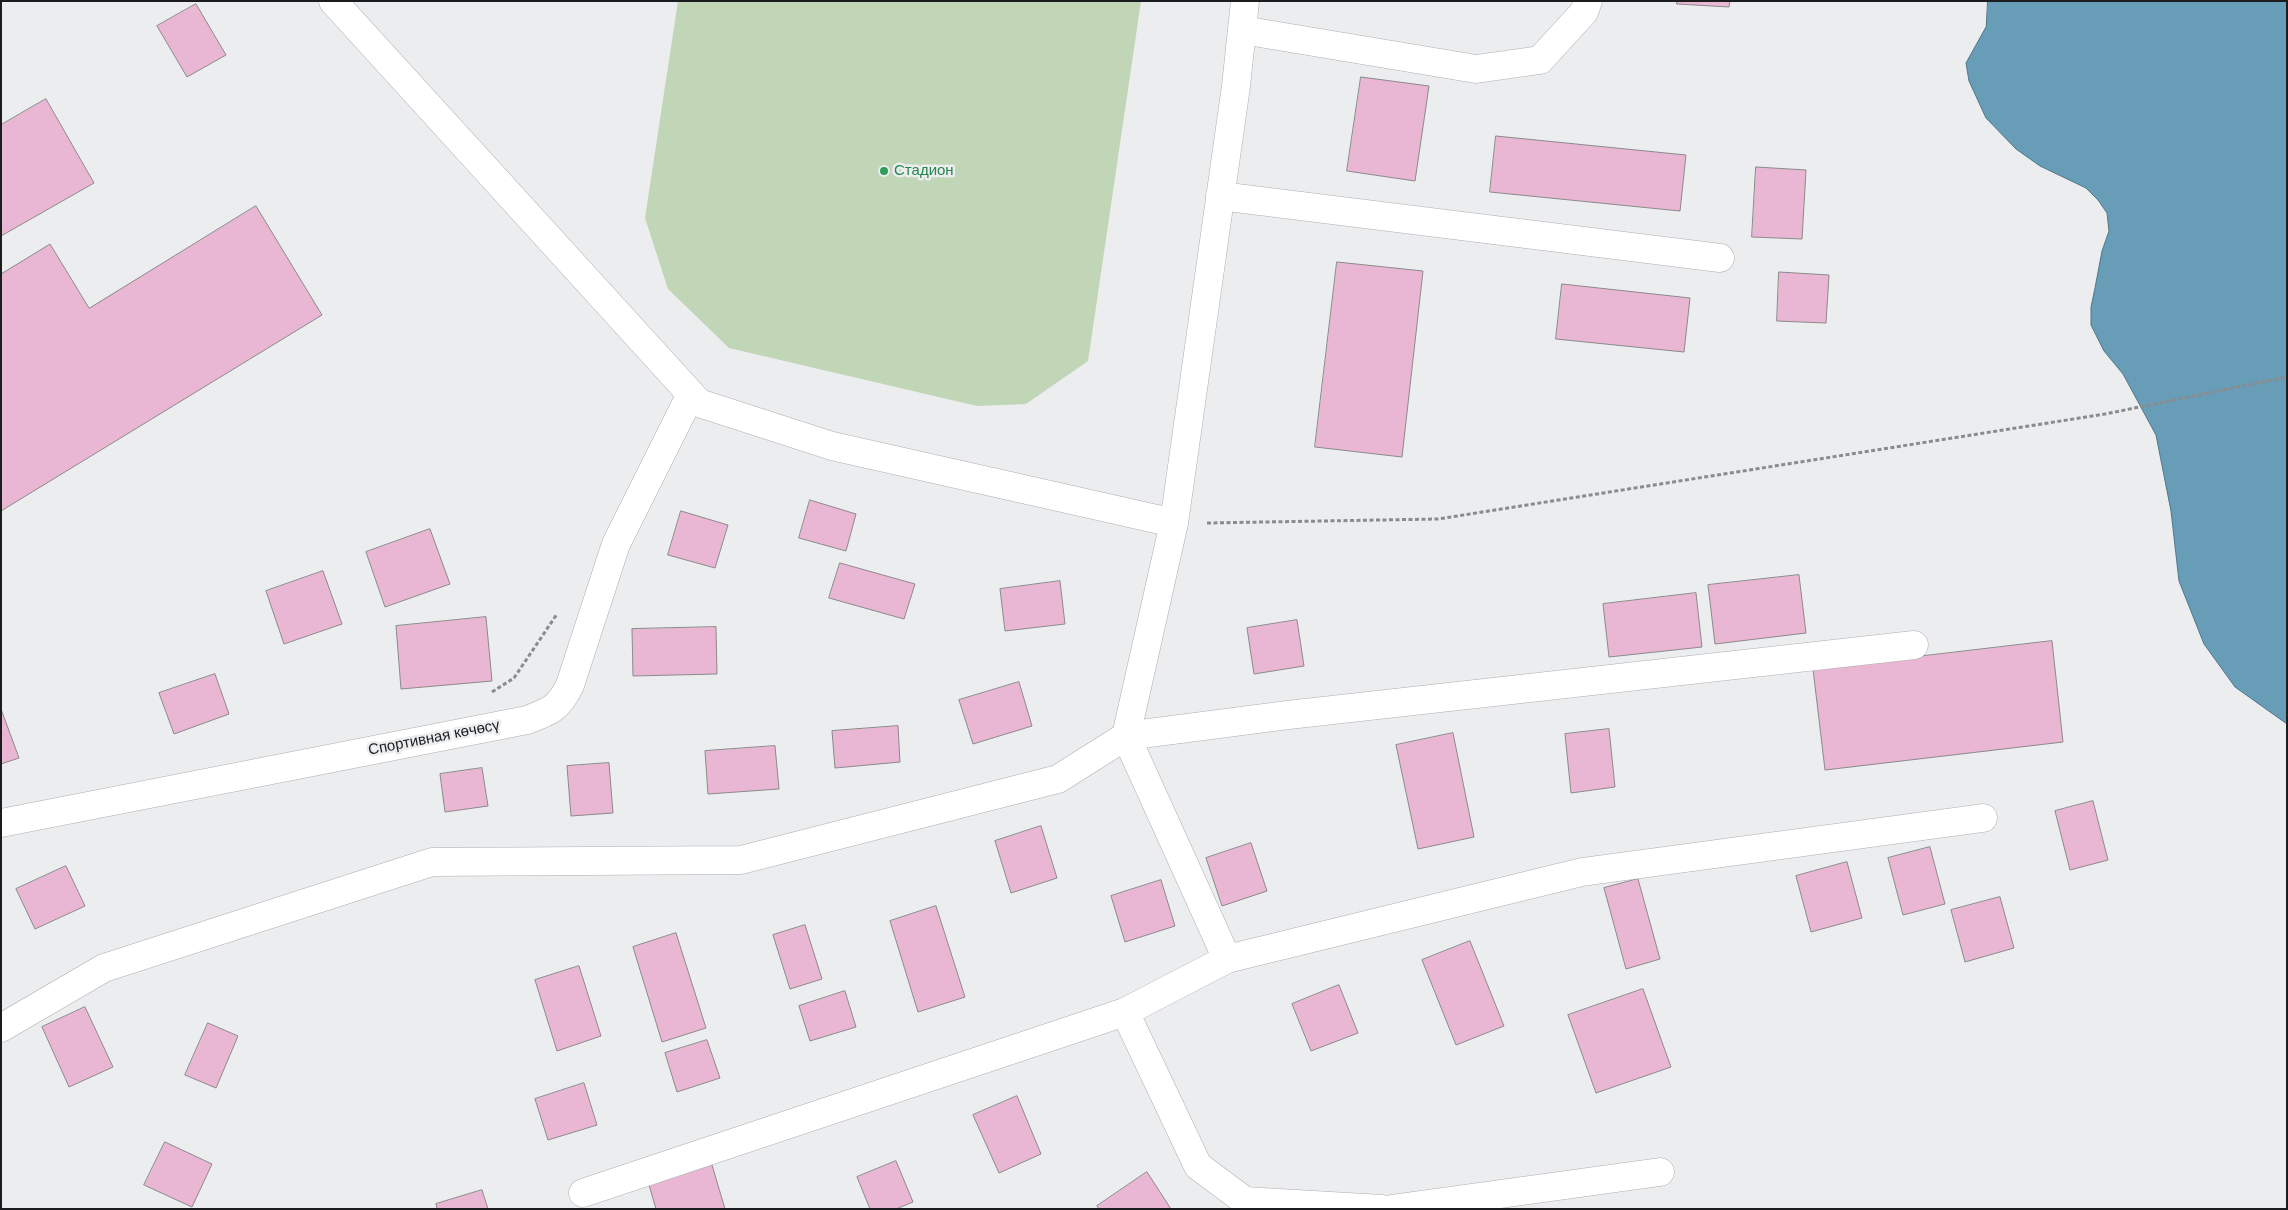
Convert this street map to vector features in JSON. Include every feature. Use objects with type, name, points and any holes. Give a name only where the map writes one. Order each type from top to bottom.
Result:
[{"type":"street","points":[[333,1],[699,403],[832,446],[1174,523]]},
{"type":"street","points":[[1227,959],[1126,736],[1174,523],[1220,196],[1245,1]]},
{"type":"street","points":[[1242,30],[1476,69],[1540,60],[1584,12],[1588,1]]},
{"type":"street","points":[[1220,196],[1720,258]]},
{"type":"street","name":"Спортивная көчөсү","points":[[1,823],[527,720],[555,708],[562,701],[570,685],[616,544],[691,394]]},
{"type":"street","points":[[1,1028],[104,968],[432,862],[741,860],[1058,779],[1126,736],[1288,715],[1914,646]]},
{"type":"street","points":[[584,1193],[1125,1012],[1227,959],[1582,872],[1983,818]]},
{"type":"street","points":[[1125,1012],[1198,1166],[1245,1200],[1382,1209]]},
{"type":"street","points":[[1391,1209],[1660,1172]]},
{"type":"path","points":[[1174,523],[1438,519],[2105,414],[2287,377]]},
{"type":"path","name":"Спортивная көчөсү","points":[[484,697],[514,678],[536,649],[561,608]]},
{"type":"green space","name":"Стадион","points":[[678,1],[1141,1],[1088,361],[1026,404],[977,406],[729,348],[668,289],[645,218]]},
{"type":"water","points":[[1988,1],[2287,1],[2287,724],[2235,687],[2204,644],[2179,581],[2171,511],[2156,435],[2123,374],[2104,351],[2091,325],[2091,307],[2102,251],[2109,231],[2107,213],[2086,188],[2040,166],[2016,149],[1986,118],[1969,81],[1966,63],[1986,27]]},
{"type":"building","points":[[1677,1],[1730,1],[1729,7],[1677,4]]},
{"type":"building","points":[[196,4],[226,55],[187,77],[157,26]]},
{"type":"building","points":[[1361,77],[1429,86],[1415,181],[1347,171]]},
{"type":"building","points":[[46,99],[94,183],[1,236],[1,125]]},
{"type":"building","points":[[1496,136],[1686,155],[1680,211],[1490,192]]},
{"type":"building","points":[[1756,167],[1806,170],[1802,239],[1752,237]]},
{"type":"building","points":[[256,206],[322,315],[1,511],[1,274],[50,244],[89,308]]},
{"type":"building","points":[[1337,262],[1423,271],[1402,457],[1315,447]]},
{"type":"building","points":[[1779,272],[1829,275],[1826,323],[1777,321]]},
{"type":"building","points":[[1562,284],[1690,298],[1684,352],[1556,339]]},
{"type":"building","points":[[810,500],[856,514],[846,551],[799,538]]},
{"type":"building","points":[[681,511],[728,525],[715,568],[668,555]]},
{"type":"building","points":[[430,529],[450,584],[385,607],[366,552]]},
{"type":"building","points":[[840,563],[915,584],[904,619],[829,598]]},
{"type":"building","points":[[323,571],[342,624],[284,644],[266,591]]},
{"type":"building","points":[[1799,575],[1806,633],[1715,644],[1708,585]]},
{"type":"building","points":[[1060,581],[1065,624],[1005,631],[1000,589]]},
{"type":"building","points":[[1696,593],[1702,647],[1609,657],[1603,604]]},
{"type":"building","points":[[486,617],[492,681],[401,689],[396,626]]},
{"type":"building","points":[[1297,620],[1304,666],[1254,674],[1247,628]]},
{"type":"building","points":[[716,627],[717,674],[633,676],[632,629]]},
{"type":"building","points":[[2052,641],[2063,742],[1825,770],[1813,669]]},
{"type":"building","points":[[215,674],[229,714],[174,734],[159,693]]},
{"type":"building","points":[[1019,682],[1032,726],[973,744],[959,700]]},
{"type":"building","points":[[1,709],[19,758],[1,764]]},
{"type":"building","points":[[898,726],[900,762],[835,768],[832,731]]},
{"type":"building","points":[[1609,729],[1615,787],[1571,793],[1565,734]]},
{"type":"building","points":[[1453,733],[1474,837],[1418,849],[1396,745]]},
{"type":"building","points":[[775,746],[779,789],[708,794],[705,751]]},
{"type":"building","points":[[609,763],[613,813],[571,816],[567,766]]},
{"type":"building","points":[[482,768],[488,806],[445,812],[440,774]]},
{"type":"building","points":[[2093,801],[2108,860],[2070,870],[2055,811]]},
{"type":"building","points":[[1041,826],[1057,878],[1011,893],[995,841]]},
{"type":"building","points":[[1251,843],[1267,891],[1222,906],[1206,858]]},
{"type":"building","points":[[1930,847],[1945,904],[1903,915],[1888,858]]},
{"type":"building","points":[[1847,862],[1862,918],[1811,932],[1796,876]]},
{"type":"building","points":[[66,866],[85,906],[35,929],[16,889]]},
{"type":"building","points":[[1638,879],[1660,959],[1626,969],[1604,888]]},
{"type":"building","points":[[1161,880],[1175,926],[1125,942],[1111,896]]},
{"type":"building","points":[[2000,897],[2014,948],[1965,962],[1951,910]]},
{"type":"building","points":[[936,906],[965,997],[918,1012],[890,921]]},
{"type":"building","points":[[805,925],[822,979],[790,989],[773,935]]},
{"type":"building","points":[[676,933],[706,1028],[662,1042],[633,947]]},
{"type":"building","points":[[1470,941],[1504,1026],[1456,1045],[1422,960]]},
{"type":"building","points":[[579,966],[601,1036],[557,1051],[535,980]]},
{"type":"building","points":[[1339,985],[1358,1033],[1311,1051],[1292,1004]]},
{"type":"building","points":[[1643,989],[1671,1067],[1596,1093],[1568,1015]]},
{"type":"building","points":[[845,991],[856,1027],[810,1041],[799,1006]]},
{"type":"building","points":[[85,1007],[113,1067],[69,1087],[42,1027]]},
{"type":"building","points":[[208,1023],[238,1036],[216,1088],[185,1075]]},
{"type":"building","points":[[707,1040],[720,1078],[677,1092],[665,1053]]},
{"type":"building","points":[[584,1083],[597,1125],[548,1140],[535,1099]]},
{"type":"building","points":[[1017,1096],[1041,1154],[999,1173],[973,1115]]},
{"type":"building","points":[[165,1142],[212,1164],[192,1207],[144,1185]]},
{"type":"building","points":[[896,1161],[913,1202],[896,1209],[870,1209],[857,1177]]},
{"type":"building","points":[[712,1165],[725,1209],[656,1209],[649,1185]]},
{"type":"building","points":[[1147,1172],[1171,1209],[1099,1209],[1097,1206]]},
{"type":"building","points":[[482,1190],[488,1209],[437,1209],[436,1204]]},
{"type":"place","name":"Стадион","points":[[884,171]]}]
